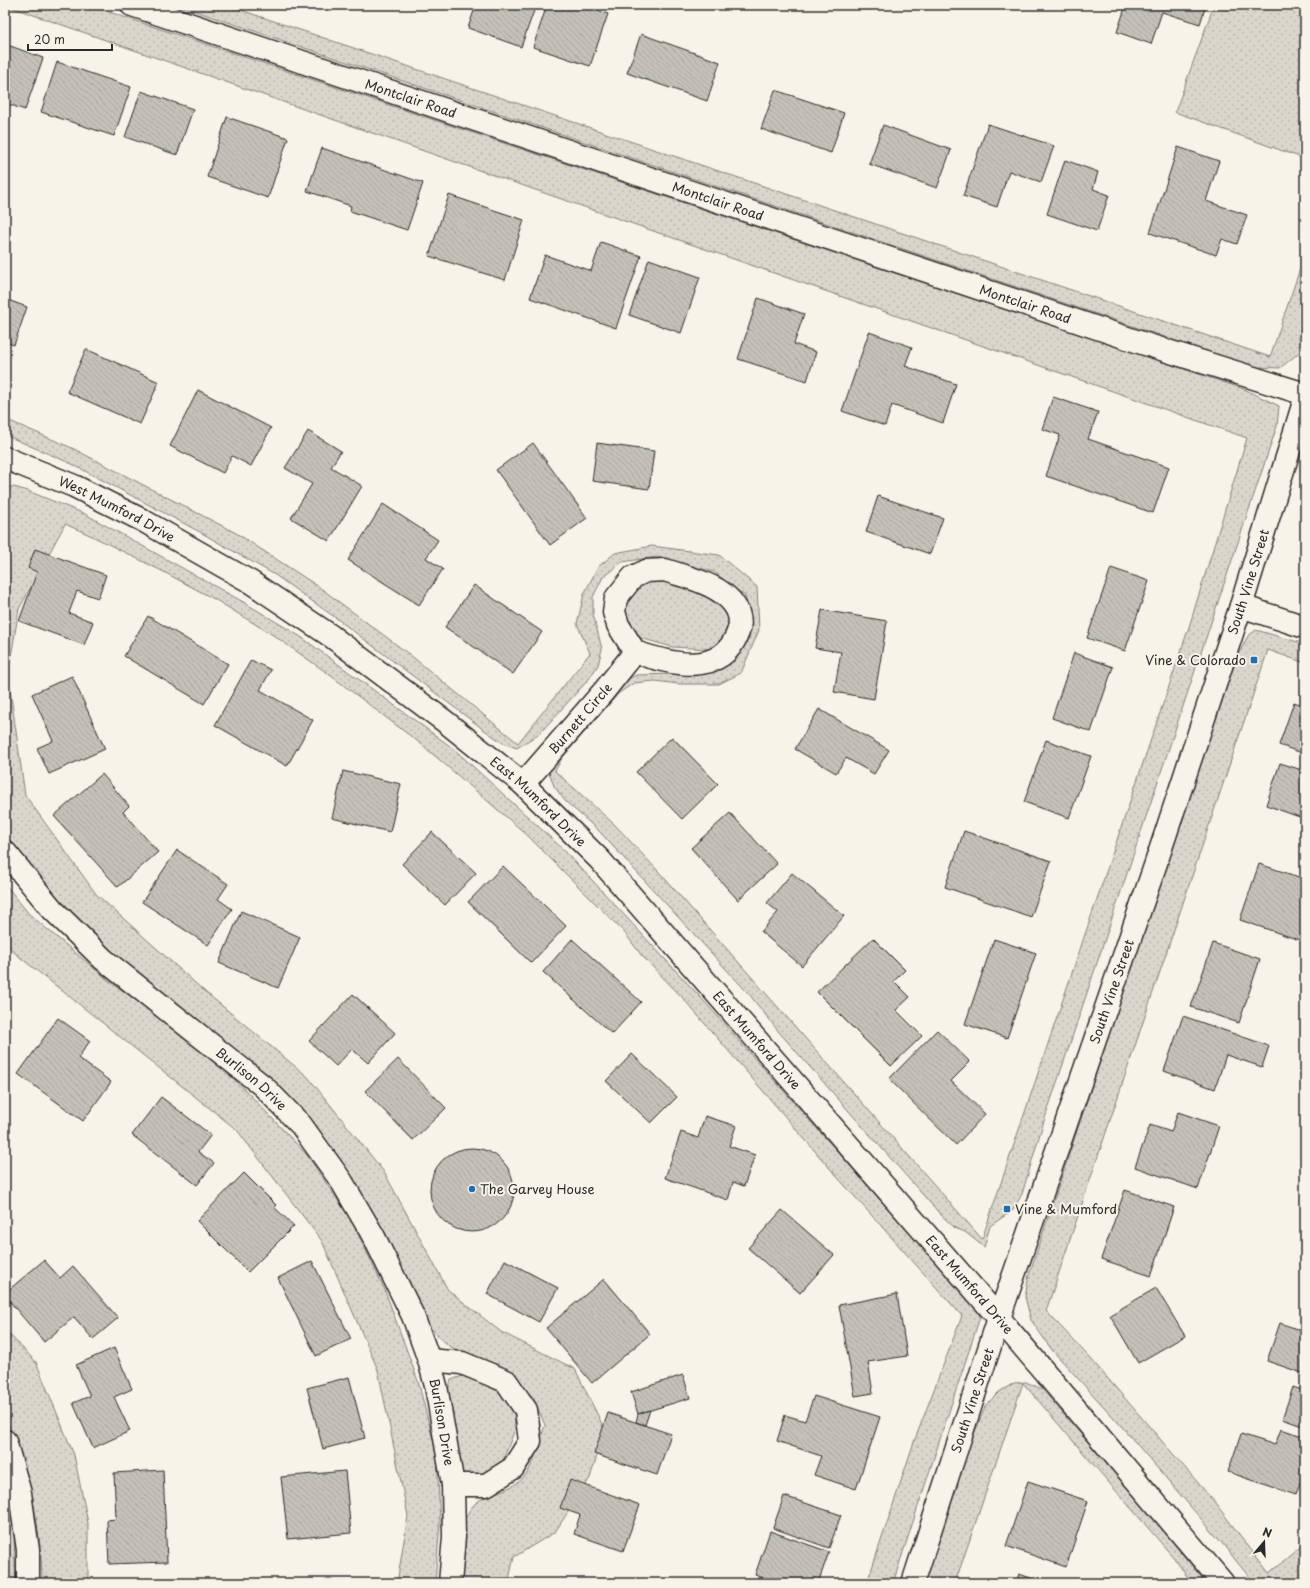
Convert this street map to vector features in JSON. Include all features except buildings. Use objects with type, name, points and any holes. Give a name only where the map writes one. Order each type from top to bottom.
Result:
[{"type":"street","name":"Montclair Road","points":[[132,5],[1142,343],[1305,394]]},
{"type":"street","name":"South Vine Street","points":[[913,1583],[999,1318],[1156,863],[1241,606],[1305,399]]},
{"type":"street","name":"West Mumford Drive","points":[[5,458],[81,490],[142,520],[225,568]]},
{"type":"street","name":"East Mumford Drive","points":[[225,568],[331,636],[447,723],[523,784],[600,860],[999,1318],[1223,1583]]},
{"type":"street","points":[[665,570],[709,586],[726,596],[739,612],[740,625],[735,642],[724,655],[708,663],[690,665],[635,652],[618,625],[614,612],[616,598],[633,577],[646,571],[665,570]]},
{"type":"street","points":[[1241,606],[1305,627]]},
{"type":"street","name":"Burnett Circle","points":[[523,784],[604,691],[635,652]]},
{"type":"street","name":"Burlison Drive","points":[[5,852],[52,909],[103,959],[263,1086],[301,1125],[342,1182],[374,1237],[413,1316],[429,1360],[436,1386],[453,1485],[454,1537],[450,1583]]},
{"type":"street","name":"Burlison Drive","points":[[429,1360],[462,1363],[506,1381],[526,1410],[530,1441],[513,1468],[486,1485],[453,1485]]},
{"type":"street","points":[[5,1441],[20,1493],[28,1550],[28,1583]]},
{"type":"shaded area","points":[[5,5],[88,5],[1244,389],[1279,406],[1277,426],[1042,1127],[1022,1194],[1013,1210],[990,1226],[984,1247],[965,1232],[955,1228],[939,1213],[779,1032],[749,994],[598,830],[565,801],[554,786],[549,772],[554,757],[622,682],[636,675],[675,674],[708,669],[740,643],[750,614],[745,596],[714,572],[679,562],[656,557],[622,562],[603,577],[593,597],[593,614],[602,649],[598,665],[589,679],[540,733],[517,748],[503,743],[483,729],[336,618],[275,575],[200,532],[72,464],[5,435],[5,419],[72,448],[236,533],[319,587],[409,654],[518,743],[590,653],[577,624],[584,594],[598,567],[615,553],[652,546],[719,555],[757,587],[759,630],[741,673],[719,684],[678,684],[655,681],[634,683],[619,693],[562,758],[555,771],[615,825],[659,872],[982,1239],[1189,627],[1247,438]]},
{"type":"shaded area","points":[[177,5],[226,5],[1270,357],[1305,254],[1305,348],[1280,368],[1254,367]]},
{"type":"shaded area","points":[[1214,5],[1305,5],[1305,159],[1175,112]]},
{"type":"shaded area","points":[[5,487],[14,487],[28,491],[85,514],[245,603],[301,637],[454,749],[565,851],[702,999],[977,1309],[980,1317],[893,1583],[867,1583],[914,1442],[962,1316],[839,1179],[681,996],[642,956],[624,932],[525,833],[421,744],[326,672],[276,637],[216,600],[162,571],[65,524],[19,609],[8,675],[25,795],[96,894],[204,991],[308,1077],[384,1172],[448,1290],[501,1332],[575,1369],[605,1430],[590,1478],[555,1532],[514,1557],[508,1583],[457,1583],[462,1528],[470,1509],[483,1498],[514,1485],[525,1476],[534,1459],[545,1425],[533,1397],[513,1379],[449,1346],[431,1329],[374,1215],[341,1162],[67,916],[15,854],[5,837]]},
{"type":"shaded area","points":[[641,582],[667,582],[719,599],[730,619],[721,642],[711,649],[672,647],[637,637],[624,619],[624,605]]},
{"type":"shaded area","points":[[1256,630],[1305,644],[1305,663],[1268,650],[1046,1311],[1090,1358],[1212,1499],[1269,1573],[1305,1543],[1305,1583],[1254,1583],[1221,1542],[1116,1420],[1052,1350],[1031,1320],[1025,1297],[1029,1275],[1214,719],[1239,653],[1248,636]]},
{"type":"shaded area","points":[[5,884],[29,914],[108,980],[201,1047],[252,1097],[307,1155],[352,1221],[384,1288],[418,1381],[437,1456],[440,1522],[435,1583],[397,1583],[408,1516],[378,1370],[322,1241],[237,1130],[16,954],[5,942]]},
{"type":"shaded area","points":[[5,1330],[36,1362],[74,1455],[88,1523],[88,1583],[42,1583],[40,1543],[32,1498],[21,1455],[5,1419]]},
{"type":"shaded area","points":[[465,1375],[498,1391],[514,1411],[515,1429],[503,1460],[482,1478],[465,1475],[458,1467],[448,1390],[451,1380]]},
{"type":"shaded area","points":[[1026,1382],[1042,1389],[1148,1512],[1206,1583],[1192,1583],[1174,1558],[1023,1383],[955,1583],[925,1583],[967,1451],[986,1405],[999,1392],[1014,1383]]},
{"type":"shaded area","points":[[5,1479],[13,1510],[16,1583],[5,1583]]},
{"type":"place","name":"Vine & Colorado","points":[[1254,660]]},
{"type":"place","name":"The Garvey House","points":[[472,1189]]},
{"type":"place","name":"Vine & Mumford","points":[[1007,1209]]}]
